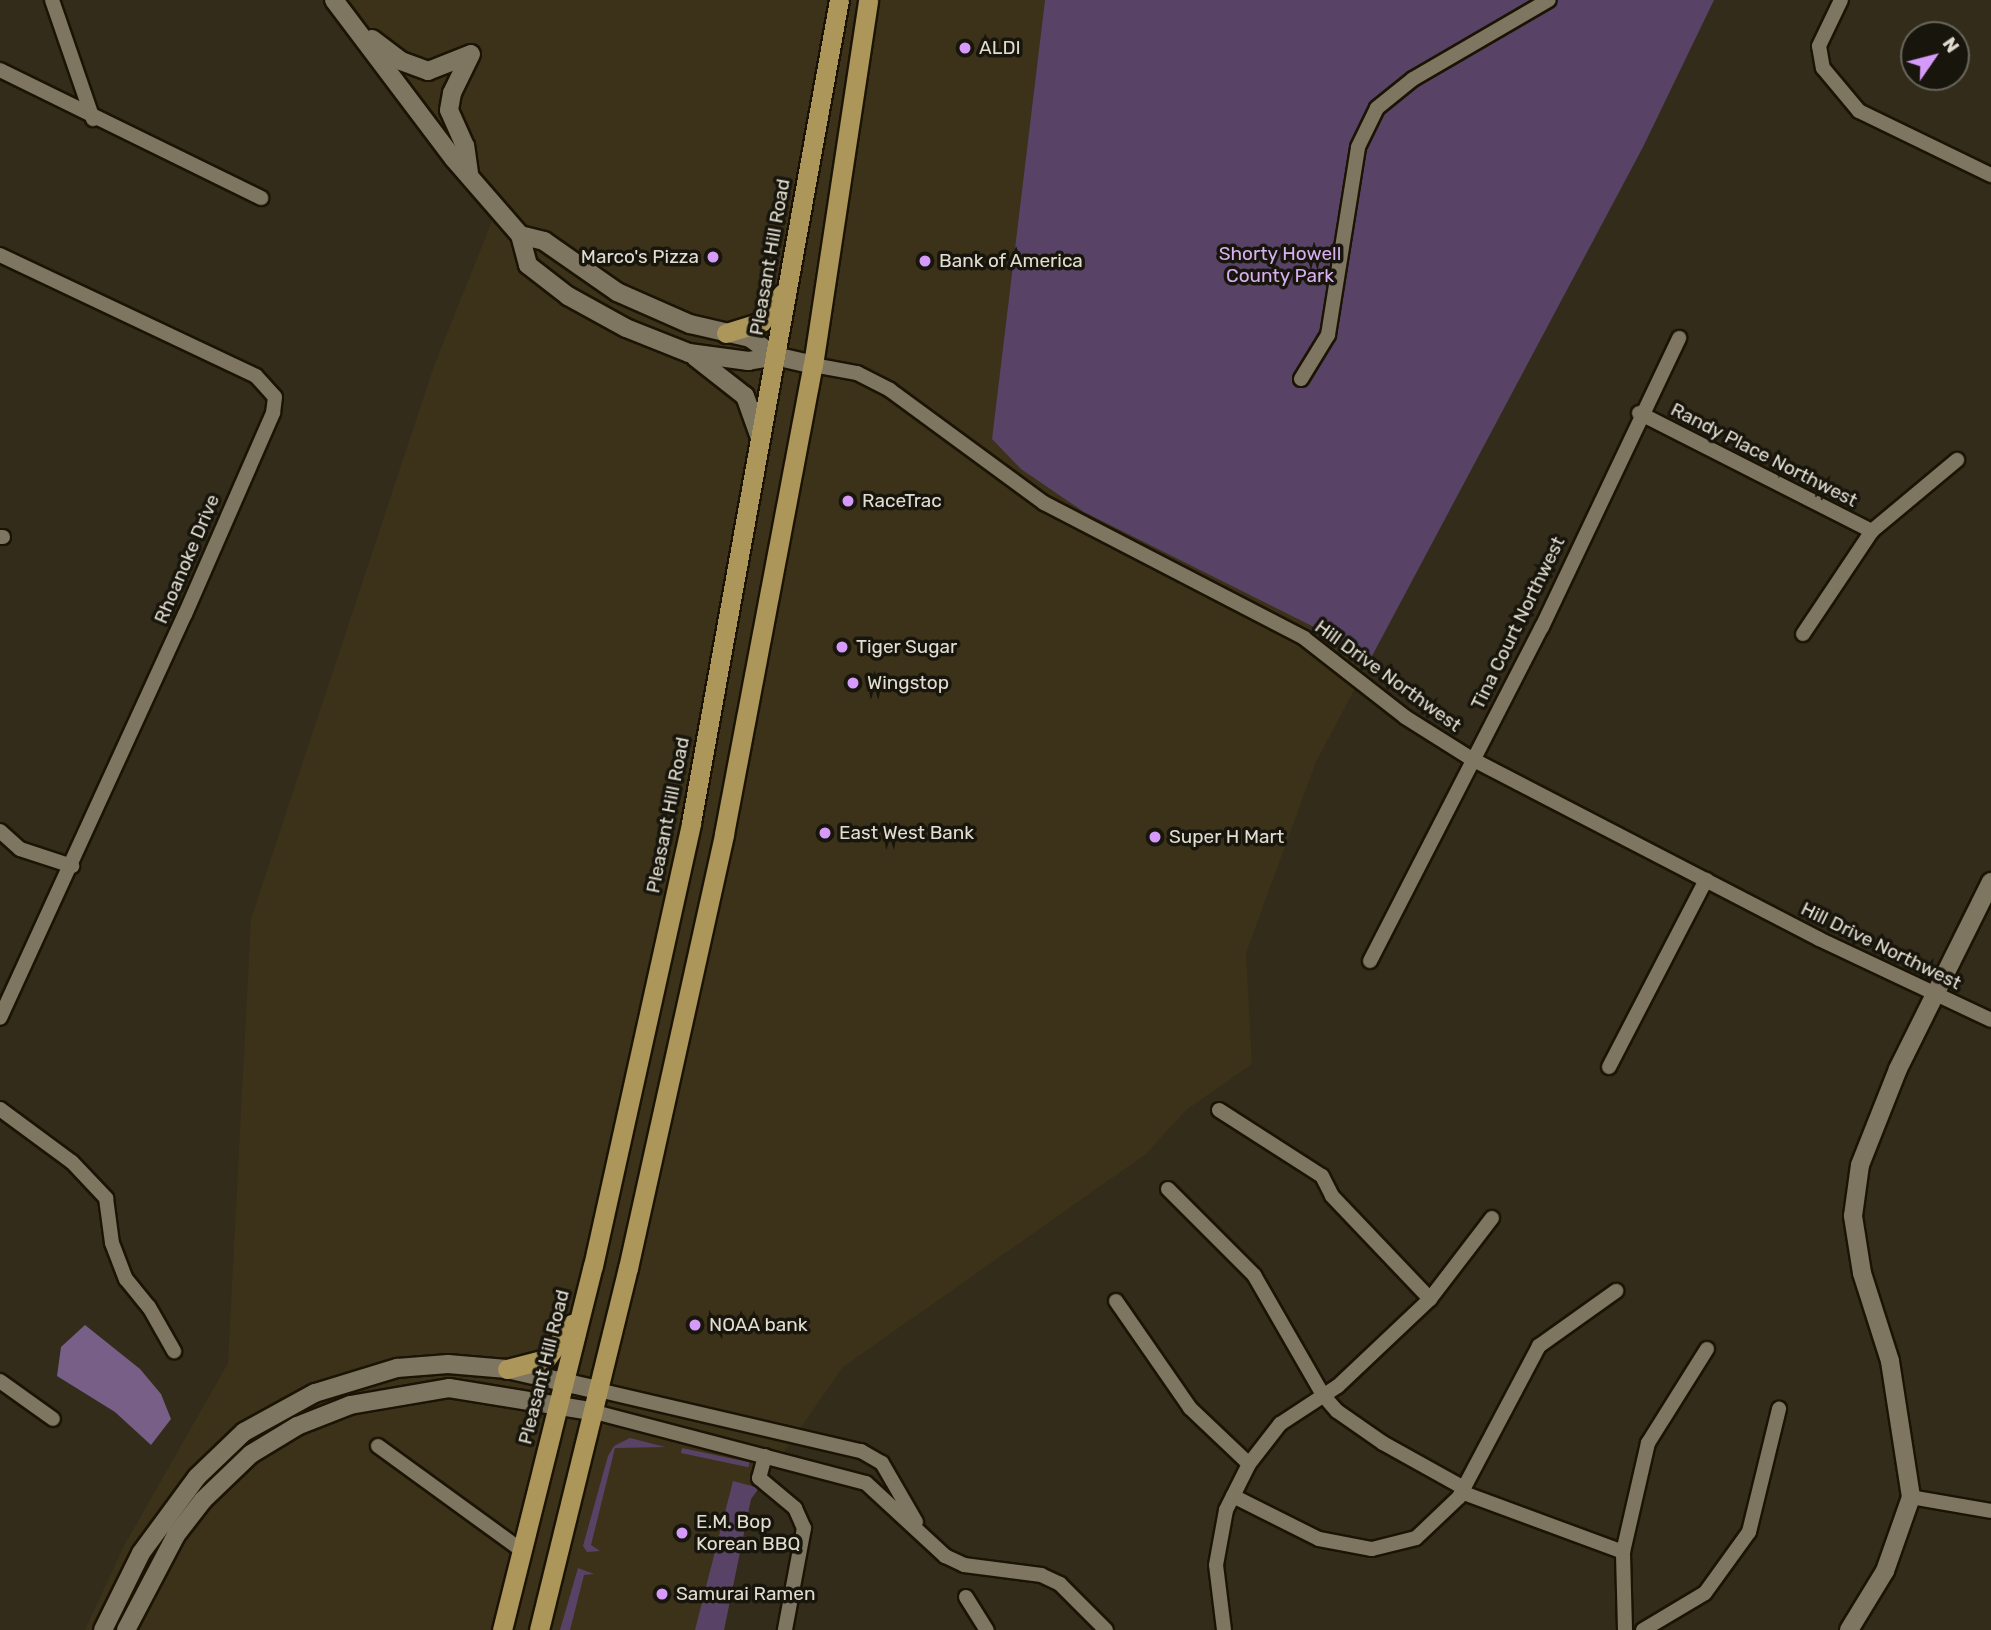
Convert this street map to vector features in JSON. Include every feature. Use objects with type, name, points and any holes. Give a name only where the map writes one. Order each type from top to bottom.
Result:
[{"type":"highway","name":"Pleasant Hill Road","points":[[502,1630],[583,1306],[691,823],[839,0]]},
{"type":"highway","points":[[539,1630],[598,1390],[724,834],[814,365],[868,0]]},
{"type":"highway","points":[[726,333],[761,322],[788,286]]},
{"type":"highway","points":[[507,1369],[546,1359],[583,1306]]},
{"type":"street","points":[[52,0],[93,119]]},
{"type":"street","points":[[334,0],[468,173],[520,235],[528,265],[568,296],[626,328],[689,353],[722,374],[746,397],[760,440]]},
{"type":"street","points":[[1301,379],[1328,335],[1358,147],[1377,108],[1413,79],[1549,0]]},
{"type":"street","points":[[1841,0],[1819,46],[1823,68],[1859,111],[1991,175]]},
{"type":"street","points":[[359,30],[401,61],[428,71],[471,54],[452,93],[449,110],[465,146],[468,173]]},
{"type":"street","points":[[0,70],[93,119],[261,198]]},
{"type":"street","points":[[520,235],[544,241],[617,292],[690,324],[750,338],[775,356],[814,365]]},
{"type":"street","name":"Rhoanoke Drive","points":[[0,255],[256,376],[275,397],[273,413],[72,866],[0,1018]]},
{"type":"street","name":"Tina Court Northwest","points":[[1370,961],[1470,758],[1542,627],[1639,413],[1679,338]]},
{"type":"street","points":[[689,353],[748,361],[775,356]]},
{"type":"street","name":"Hill Drive Northwest","points":[[814,365],[857,373],[890,390],[1044,503],[1304,638],[1405,717],[1470,758],[1706,880],[1991,1020]]},
{"type":"street","name":"Randy Place Northwest","points":[[1639,413],[1872,531]]},
{"type":"street","points":[[1803,635],[1872,531],[1957,460]]},
{"type":"street","points":[[0,831],[20,849],[72,866]]},
{"type":"street","points":[[1609,1068],[1706,880]]},
{"type":"street","points":[[1849,1630],[1885,1571],[1911,1497],[1890,1361],[1862,1273],[1853,1216],[1860,1165],[1934,992],[1991,882]]},
{"type":"street","points":[[0,1108],[72,1163],[106,1198],[112,1243],[126,1279],[149,1307],[174,1351]]},
{"type":"street","points":[[1219,1110],[1322,1176],[1332,1196],[1430,1299]]},
{"type":"street","points":[[1168,1189],[1254,1275],[1323,1395],[1337,1411],[1383,1443],[1463,1490],[1623,1552]]},
{"type":"street","points":[[1224,1630],[1216,1565],[1226,1510],[1249,1464],[1280,1424],[1339,1386],[1430,1299],[1492,1218]]},
{"type":"street","points":[[1233,1496],[1319,1539],[1372,1549],[1416,1538],[1463,1490],[1539,1346],[1616,1291]]},
{"type":"street","points":[[1116,1301],[1190,1408],[1249,1464]]},
{"type":"street","points":[[1625,1630],[1623,1552],[1648,1443],[1707,1349]]},
{"type":"street","points":[[103,1630],[141,1553],[166,1515],[244,1432],[315,1393],[397,1368],[448,1364],[507,1369],[861,1451],[882,1463],[922,1533]]},
{"type":"street","points":[[0,1381],[53,1419]]},
{"type":"street","points":[[126,1630],[176,1535],[203,1500],[251,1454],[297,1426],[350,1405],[449,1388],[592,1410],[866,1483],[945,1556],[964,1565],[1041,1575],[1060,1584],[1105,1630]]},
{"type":"street","points":[[1643,1630],[1705,1593],[1749,1532],[1779,1409]]},
{"type":"street","points":[[378,1446],[482,1525],[521,1550]]},
{"type":"street","points":[[765,1456],[759,1478],[795,1508],[804,1528],[785,1630]]},
{"type":"street","points":[[1911,1497],[1991,1511]]},
{"type":"street","points":[[966,1597],[987,1630]]},
{"type":"shaded area","points":[[334,0],[1045,0],[992,439],[1084,512],[1372,656],[1316,762],[1246,953],[1252,1064],[1186,1110],[1146,1154],[843,1367],[751,1499],[724,1630],[85,1630],[124,1546],[228,1363],[251,919],[434,366],[497,209]]},
{"type":"shaded area","points":[[85,1325],[140,1369],[161,1394],[171,1419],[151,1445],[115,1412],[57,1376],[61,1347]]},
{"type":"green space","name":"Shorty Howell County Park","points":[[1045,0],[1714,0],[1643,147],[1372,656],[1084,512],[1021,469],[992,439]]},
{"type":"green space","points":[[630,1438],[665,1447],[615,1448],[591,1545],[600,1551],[587,1552],[583,1546],[608,1456],[614,1446]]},
{"type":"green space","points":[[682,1448],[749,1462],[748,1467],[681,1453]]},
{"type":"green space","points":[[733,1481],[759,1488],[751,1499],[724,1630],[695,1630]]},
{"type":"green space","points":[[578,1568],[594,1574],[584,1575],[570,1630],[560,1630]]},
{"type":"place","name":"ALDI","points":[[965,48]]},
{"type":"place","name":"Marco's Pizza","points":[[713,257]]},
{"type":"place","name":"Bank of America","points":[[925,261]]},
{"type":"place","name":"RaceTrac","points":[[848,501]]},
{"type":"place","name":"Tiger Sugar","points":[[842,647]]},
{"type":"place","name":"Wingstop","points":[[853,683]]},
{"type":"place","name":"East West Bank","points":[[825,833]]},
{"type":"place","name":"Super H Mart","points":[[1155,837]]},
{"type":"place","name":"NOAA bank","points":[[695,1325]]},
{"type":"place","name":"E.M. Bop Korean BBQ","points":[[682,1533]]},
{"type":"place","name":"Samurai Ramen","points":[[662,1594]]}]
